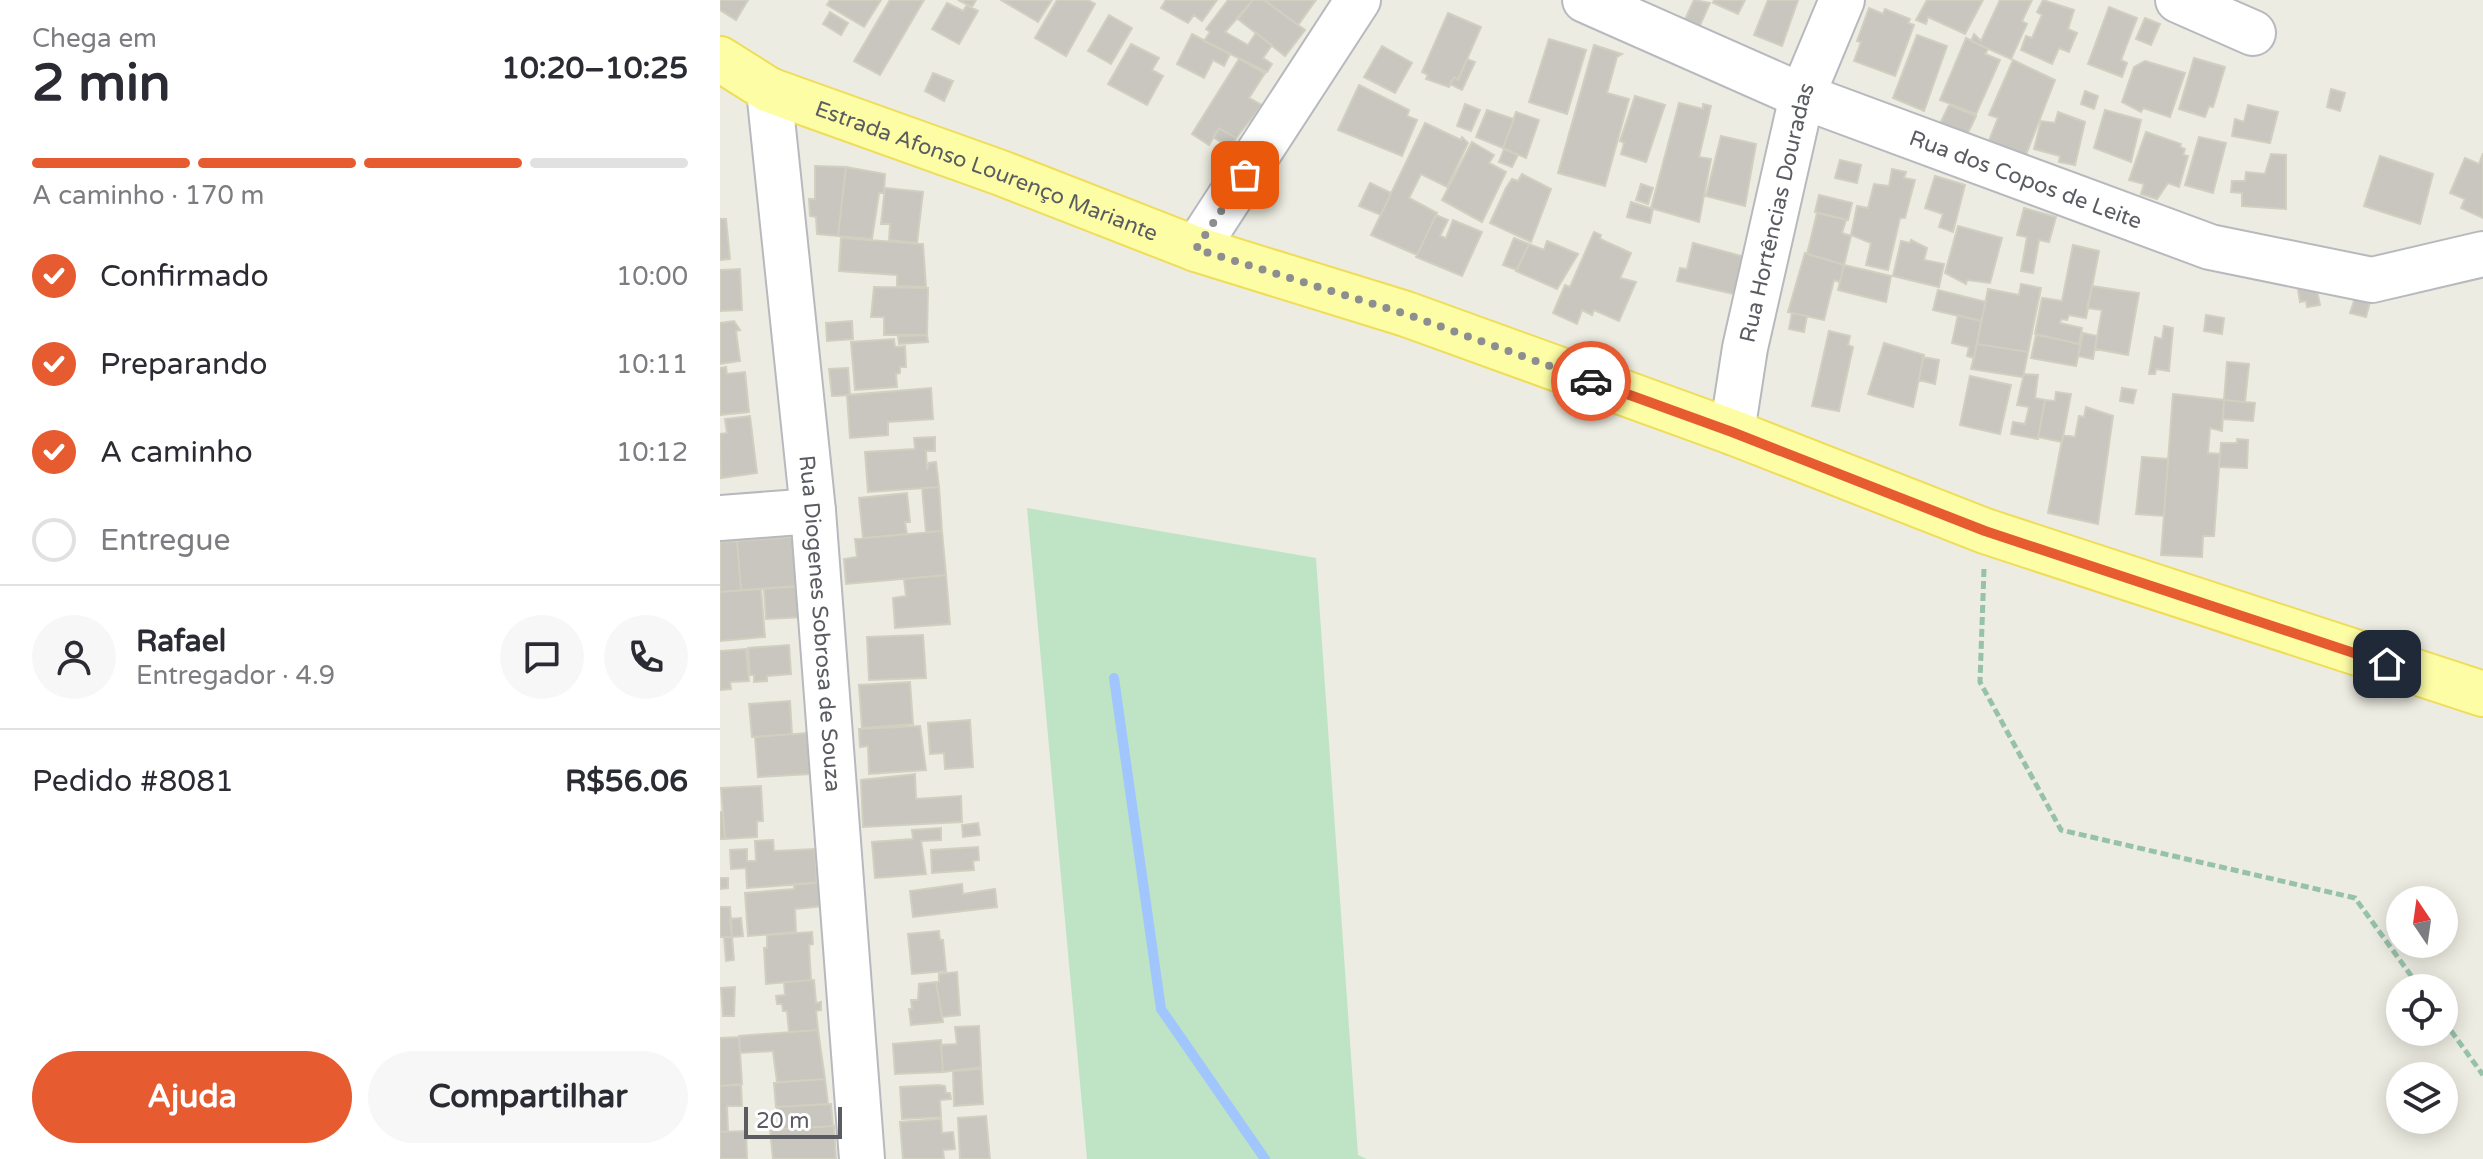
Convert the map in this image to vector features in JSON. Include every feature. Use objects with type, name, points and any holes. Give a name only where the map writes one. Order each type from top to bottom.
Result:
[{"type":"main road","name":"Estrada Afonso Lourenço Mariante","points":[[720,59],[769,90],[1001,173],[1196,249],[1406,314],[1732,432],[1985,531],[2483,694]]},
{"type":"street","points":[[1196,249],[1358,0]]},
{"type":"street","name":"Rua dos Copos de Leite","points":[[1585,0],[1802,96],[2210,247],[2372,280],[2483,254]]},
{"type":"street","name":"Rua Hortências Douradas","points":[[1732,432],[1745,348],[1802,96],[1842,0]]},
{"type":"street","points":[[2178,0],[2253,33]]},
{"type":"street","name":"Rua Diogenes Sobrosa de Souza","points":[[769,90],[813,511],[862,1159]]},
{"type":"street","points":[[720,518],[813,511]]},
{"type":"path","points":[[1985,531],[1980,682],[2061,830],[2355,898],[2410,974]]},
{"type":"path","points":[[2458,1040],[2483,1075]]},
{"type":"green space","points":[[1027,508],[1316,558],[1358,1155],[1367,1159],[1087,1159]]},
{"type":"building","points":[[720,0],[748,0],[736,20],[720,10]]},
{"type":"building","points":[[830,0],[881,0],[864,27],[827,5]]},
{"type":"building","points":[[890,0],[924,0],[880,75],[854,61]]},
{"type":"building","points":[[958,0],[976,0],[972,7]]},
{"type":"building","points":[[1001,0],[1052,0],[1038,22]]},
{"type":"building","points":[[1057,0],[1088,0],[1095,4],[1066,56],[1035,38]]},
{"type":"building","points":[[1166,0],[1217,0],[1202,21],[1194,15],[1188,23],[1161,8]]},
{"type":"building","points":[[1228,0],[1253,0],[1225,32],[1248,45],[1256,33],[1272,45],[1263,58],[1272,64],[1267,72],[1204,41],[1210,32],[1206,29]]},
{"type":"building","points":[[1253,0],[1264,0],[1305,30],[1285,56],[1238,19]]},
{"type":"building","points":[[1264,0],[1316,0],[1298,25]]},
{"type":"building","points":[[1694,0],[1710,3],[1697,32],[1682,26]]},
{"type":"building","points":[[1714,0],[1745,0],[1738,14],[1713,3]]},
{"type":"building","points":[[1768,0],[1798,0],[1782,46],[1754,35]]},
{"type":"building","points":[[1927,0],[1983,0],[1965,34],[1928,17],[1926,24],[1916,20]]},
{"type":"building","points":[[2000,0],[2032,0],[2022,21],[2027,24],[2011,59],[1971,41],[1974,34],[1981,41]]},
{"type":"building","points":[[2043,0],[2074,10],[2068,29],[2077,33],[2069,52],[2059,48],[2052,64],[2021,50],[2026,36],[2032,38],[2042,15],[2037,12]]},
{"type":"building","points":[[947,3],[963,11],[967,5],[978,11],[959,44],[932,29]]},
{"type":"building","points":[[2109,7],[2137,18],[2121,60],[2127,63],[2122,77],[2088,64]]},
{"type":"building","points":[[1869,8],[1883,14],[1885,9],[1910,19],[1908,23],[1914,25],[1895,76],[1854,61],[1861,42],[1857,41]]},
{"type":"building","points":[[830,12],[848,23],[841,35],[823,24]]},
{"type":"building","points":[[1448,13],[1481,27],[1458,80],[1454,77],[1449,87],[1426,79],[1428,75],[1422,72]]},
{"type":"building","points":[[1109,15],[1132,28],[1111,64],[1088,51]]},
{"type":"building","points":[[2145,18],[2160,24],[2151,45],[2136,39]]},
{"type":"building","points":[[1192,34],[1230,54],[1224,66],[1213,60],[1204,78],[1177,64]]},
{"type":"building","points":[[1917,35],[1947,46],[1924,111],[1893,98]]},
{"type":"building","points":[[1966,38],[1988,49],[1985,54],[2000,60],[1976,114],[1940,100]]},
{"type":"building","points":[[1549,39],[1586,50],[1567,114],[1529,102]]},
{"type":"building","points":[[1131,44],[1159,58],[1152,70],[1163,76],[1147,105],[1108,84]]},
{"type":"building","points":[[1594,45],[1622,54],[1617,57],[1607,93],[1629,99],[1605,186],[1558,173]]},
{"type":"building","points":[[1382,46],[1412,63],[1395,93],[1364,77]]},
{"type":"building","points":[[2194,58],[2225,67],[2213,107],[2209,106],[2205,117],[2179,109]]},
{"type":"building","points":[[1239,59],[1265,73],[1249,98],[1262,105],[1236,138],[1219,128],[1209,145],[1192,134]]},
{"type":"building","points":[[1467,59],[1475,62],[1462,90],[1450,84],[1454,77],[1458,80]]},
{"type":"building","points":[[2013,60],[2055,80],[2022,165],[1984,153],[1998,118],[1989,115]]},
{"type":"building","points":[[2145,61],[2185,73],[2170,117],[2143,108],[2141,112],[2122,102],[2134,67]]},
{"type":"building","points":[[933,73],[953,81],[944,101],[925,91]]},
{"type":"building","points":[[1359,85],[1409,110],[1407,116],[1417,120],[1402,156],[1338,130]]},
{"type":"building","points":[[2331,89],[2345,93],[2340,111],[2327,107]]},
{"type":"building","points":[[2085,91],[2098,96],[2094,109],[2081,104]]},
{"type":"building","points":[[1635,96],[1665,105],[1646,162],[1621,154],[1624,143],[1620,141]]},
{"type":"building","points":[[1679,103],[1703,109],[1703,104],[1711,106],[1699,157],[1711,159],[1699,222],[1651,208]]},
{"type":"building","points":[[1465,104],[1480,110],[1471,131],[1457,126]]},
{"type":"building","points":[[1949,105],[1976,116],[1967,135],[1940,124]]},
{"type":"building","points":[[2248,105],[2278,112],[2270,143],[2232,136],[2235,119],[2244,122]]},
{"type":"building","points":[[1487,110],[1514,119],[1503,148],[1476,137]]},
{"type":"building","points":[[2105,110],[2141,120],[2131,162],[2094,148]]},
{"type":"building","points":[[1516,112],[1539,120],[1526,158],[1503,148]]},
{"type":"building","points":[[2058,112],[2085,122],[2075,165],[2059,162],[2060,156],[2034,149],[2041,121],[2055,123]]},
{"type":"building","points":[[1425,123],[1461,140],[1462,137],[1468,143],[1447,187],[1421,174],[1409,198],[1437,213],[1417,255],[1371,235]]},
{"type":"building","points":[[1219,128],[1236,138],[1230,148],[1213,137]]},
{"type":"building","points":[[2146,132],[2181,144],[2180,147],[2185,149],[2183,155],[2188,156],[2179,187],[2168,183],[2157,199],[2141,194],[2144,184],[2129,180]]},
{"type":"building","points":[[1721,136],[1756,144],[1745,206],[1706,196]]},
{"type":"building","points":[[2199,137],[2226,143],[2213,193],[2185,185]]},
{"type":"building","points":[[1472,142],[1494,155],[1489,163],[1506,172],[1482,222],[1442,200]]},
{"type":"building","points":[[1504,149],[1518,155],[1512,167],[1499,162]]},
{"type":"building","points":[[2483,153],[2483,218],[2461,208],[2465,199],[2450,193],[2465,158],[2479,164]]},
{"type":"building","points":[[2271,154],[2286,155],[2286,209],[2242,206],[2242,193],[2231,192],[2232,181],[2245,181],[2246,172],[2265,174]]},
{"type":"building","points":[[2380,156],[2433,174],[2420,224],[2364,206]]},
{"type":"building","points":[[1840,160],[1861,165],[1857,183],[1835,178]]},
{"type":"building","points":[[815,166],[846,167],[838,236],[817,234],[816,217],[810,216],[809,199],[815,199]]},
{"type":"building","points":[[846,167],[885,174],[884,193],[879,193],[872,239],[838,236]]},
{"type":"building","points":[[1892,169],[1906,172],[1904,178],[1915,180],[1905,218],[1900,218],[1888,270],[1866,265],[1871,243],[1851,235],[1857,206],[1868,208],[1874,184],[1889,186]]},
{"type":"building","points":[[1522,174],[1551,189],[1531,242],[1490,223],[1506,188],[1512,179],[1518,181]]},
{"type":"building","points":[[1935,176],[1965,185],[1953,232],[1939,227],[1943,214],[1925,208]]},
{"type":"building","points":[[1370,183],[1391,193],[1381,215],[1359,206]]},
{"type":"building","points":[[1641,184],[1653,188],[1648,204],[1636,200]]},
{"type":"building","points":[[885,188],[923,192],[917,243],[889,240],[890,224],[881,224]]},
{"type":"building","points":[[1819,195],[1852,203],[1848,220],[1815,212]]},
{"type":"building","points":[[1631,202],[1653,209],[1650,223],[1627,217]]},
{"type":"building","points":[[2024,208],[2056,217],[2049,242],[2039,240],[2033,273],[2021,271],[2027,237],[2017,235]]},
{"type":"building","points":[[1817,213],[1846,220],[1842,233],[1851,236],[1844,265],[1807,254]]},
{"type":"building","points":[[1436,215],[1448,220],[1440,236],[1446,238],[1453,220],[1482,232],[1462,276],[1416,257]]},
{"type":"building","points":[[720,219],[726,219],[730,259],[720,260]]},
{"type":"building","points":[[1958,226],[2002,238],[1990,283],[1967,280],[1966,284],[1945,273]]},
{"type":"building","points":[[1594,232],[1601,235],[1600,239],[1631,253],[1620,278],[1636,282],[1619,321],[1594,310],[1592,315],[1582,310],[1577,324],[1553,313],[1565,285],[1570,287]]},
{"type":"building","points":[[841,238],[923,244],[926,287],[897,286],[897,275],[839,271]]},
{"type":"building","points":[[1514,238],[1529,244],[1517,270],[1503,265]]},
{"type":"building","points":[[1911,240],[1927,248],[1924,260],[1944,264],[1939,287],[1893,276],[1901,241],[1910,243]]},
{"type":"building","points":[[1547,241],[1578,254],[1557,289],[1516,271],[1529,244],[1544,250]]},
{"type":"building","points":[[1693,243],[1745,257],[1734,294],[1677,281],[1680,268],[1687,269]]},
{"type":"building","points":[[2073,245],[2099,251],[2086,318],[2069,315],[2067,320],[2061,319],[2060,323],[2082,328],[2079,344],[2035,334],[2042,298],[2062,301]]},
{"type":"building","points":[[1805,253],[1844,265],[1840,282],[1834,280],[1824,320],[1788,312]]},
{"type":"building","points":[[1844,265],[1891,276],[1886,302],[1838,290]]},
{"type":"building","points":[[740,269],[742,310],[720,311],[720,270]]},
{"type":"building","points":[[2314,276],[2320,305],[2307,307],[2306,301],[2300,302],[2296,278]]},
{"type":"building","points":[[2021,284],[2041,288],[2028,352],[1977,344],[1988,289],[2019,295]]},
{"type":"building","points":[[2092,286],[2139,293],[2128,355],[2095,349],[2102,310],[2087,308]]},
{"type":"building","points":[[874,287],[928,288],[927,335],[884,335],[884,317],[871,317]]},
{"type":"building","points":[[1938,290],[1986,302],[1981,321],[1933,310]]},
{"type":"building","points":[[2355,298],[2370,302],[2366,317],[2350,313]]},
{"type":"building","points":[[1792,313],[1807,316],[1804,332],[1789,329]]},
{"type":"building","points":[[1958,315],[1981,321],[1974,358],[1967,356],[1969,347],[1952,343]]},
{"type":"building","points":[[2206,315],[2224,318],[2222,334],[2204,331]]},
{"type":"building","points":[[734,321],[740,330],[736,331],[740,361],[720,364],[720,323]]},
{"type":"building","points":[[852,321],[853,339],[827,341],[826,323]]},
{"type":"building","points":[[2164,326],[2173,328],[2169,371],[2156,369],[2155,374],[2149,374],[2155,337],[2162,339]]},
{"type":"building","points":[[1829,331],[1850,336],[1848,345],[1853,347],[1839,411],[1812,406]]},
{"type":"building","points":[[2083,333],[2097,336],[2093,359],[2078,356]]},
{"type":"building","points":[[927,335],[928,342],[899,344],[898,336]]},
{"type":"building","points":[[2036,335],[2081,344],[2076,366],[2031,358]]},
{"type":"building","points":[[894,339],[895,347],[905,346],[906,367],[900,367],[900,373],[896,374],[897,387],[855,390],[851,342]]},
{"type":"building","points":[[1884,343],[1924,355],[1913,407],[1868,394]]},
{"type":"building","points":[[1977,344],[2028,352],[2023,377],[1971,369]]},
{"type":"building","points":[[1923,357],[1939,360],[1935,384],[1919,380]]},
{"type":"building","points":[[2227,362],[2249,364],[2245,402],[2224,400]]},
{"type":"building","points":[[726,367],[727,374],[745,372],[749,412],[720,415],[720,368]]},
{"type":"building","points":[[848,368],[850,395],[832,396],[829,369]]},
{"type":"building","points":[[2024,374],[2038,375],[2035,398],[2045,400],[2038,439],[2011,434],[2013,422],[2025,424],[2029,407],[2017,405]]},
{"type":"building","points":[[1970,376],[2011,385],[2000,434],[1960,425]]},
{"type":"building","points":[[931,388],[933,419],[888,422],[888,435],[850,438],[847,395]]},
{"type":"building","points":[[2122,388],[2136,390],[2133,403],[2120,401]]},
{"type":"building","points":[[2056,392],[2071,394],[2062,442],[2038,437],[2045,400],[2055,401]]},
{"type":"building","points":[[2173,394],[2224,400],[2222,431],[2210,428],[2208,453],[2220,454],[2214,536],[2203,536],[2202,557],[2161,555]]},
{"type":"building","points":[[2224,400],[2255,403],[2253,421],[2223,419]]},
{"type":"building","points":[[2086,407],[2113,416],[2098,524],[2048,513],[2063,435],[2075,437],[2079,416],[2084,417]]},
{"type":"building","points":[[750,416],[757,473],[721,478],[720,434],[727,433],[725,419]]},
{"type":"building","points":[[935,437],[935,451],[926,451],[927,470],[929,463],[936,462],[939,487],[868,492],[865,452],[915,449],[914,438]]},
{"type":"building","points":[[2237,439],[2248,440],[2247,468],[2219,467],[2221,443],[2237,443]]},
{"type":"building","points":[[2142,457],[2168,459],[2164,516],[2136,514]]},
{"type":"building","points":[[939,487],[942,531],[926,532],[922,488]]},
{"type":"building","points":[[907,493],[910,522],[905,522],[907,534],[863,538],[859,498]]},
{"type":"building","points":[[942,531],[946,575],[846,584],[844,559],[857,557],[855,539]]},
{"type":"building","points":[[793,537],[798,586],[741,590],[737,541]]},
{"type":"building","points":[[737,541],[741,590],[720,592],[720,542]]},
{"type":"building","points":[[946,575],[950,624],[895,628],[893,598],[906,596],[904,579]]},
{"type":"building","points":[[802,586],[805,617],[766,619],[764,589]]},
{"type":"building","points":[[761,589],[765,637],[720,641],[720,592]]},
{"type":"building","points":[[923,635],[926,678],[869,680],[867,637]]},
{"type":"building","points":[[789,645],[791,674],[767,676],[767,681],[754,682],[754,675],[750,675],[748,648]]},
{"type":"building","points":[[746,649],[749,681],[730,682],[731,689],[720,690],[720,651]]},
{"type":"building","points":[[910,682],[913,724],[862,728],[859,685]]},
{"type":"building","points":[[790,701],[792,734],[752,737],[749,704]]},
{"type":"building","points":[[970,720],[973,767],[945,769],[944,753],[930,754],[928,723]]},
{"type":"building","points":[[920,726],[926,770],[869,774],[868,746],[860,747],[859,729]]},
{"type":"building","points":[[807,733],[810,774],[758,777],[755,737]]},
{"type":"building","points":[[915,774],[916,799],[961,796],[962,822],[863,827],[861,780]]},
{"type":"building","points":[[761,786],[763,821],[757,821],[757,837],[725,839],[721,788]]},
{"type":"building","points":[[720,812],[723,812],[725,839],[720,839]]},
{"type":"building","points":[[978,823],[980,835],[963,837],[962,825]]},
{"type":"building","points":[[941,828],[941,840],[921,841],[926,874],[875,878],[872,842],[913,839],[912,830]]},
{"type":"building","points":[[773,840],[774,851],[815,849],[817,883],[747,888],[746,868],[731,869],[730,850],[747,849],[747,861],[756,861],[755,841]]},
{"type":"building","points":[[978,847],[979,860],[973,861],[974,870],[932,873],[931,850]]},
{"type":"building","points":[[720,878],[728,878],[728,888],[720,889]]},
{"type":"building","points":[[827,882],[823,906],[795,909],[796,932],[748,936],[745,893],[794,889],[794,884]]},
{"type":"building","points":[[962,884],[963,894],[995,889],[997,907],[913,917],[910,891]]},
{"type":"building","points":[[720,907],[730,907],[732,937],[720,937]]},
{"type":"building","points":[[741,918],[743,936],[732,937],[730,919]]},
{"type":"building","points":[[939,931],[946,971],[912,974],[908,934]]},
{"type":"building","points":[[812,932],[813,944],[809,945],[811,980],[766,984],[764,948],[767,948],[767,935]]},
{"type":"building","points":[[724,937],[732,937],[734,960],[726,961]]},
{"type":"building","points":[[957,972],[960,1015],[942,1017],[936,982],[939,982],[939,974]]},
{"type":"building","points":[[814,980],[816,1003],[821,1002],[821,1010],[816,1011],[818,1030],[789,1032],[787,1011],[783,1011],[782,1004],[777,1004],[776,996],[785,995],[784,982]]},
{"type":"building","points":[[936,982],[943,1022],[911,1025],[909,1009],[912,1009],[911,1000],[918,1000],[919,984]]},
{"type":"building","points":[[735,987],[734,1016],[723,1016],[721,988]]},
{"type":"building","points":[[979,1026],[981,1067],[943,1072],[941,1045],[957,1044],[955,1027]]},
{"type":"building","points":[[818,1030],[825,1079],[777,1082],[773,1051],[740,1053],[739,1036]]},
{"type":"building","points":[[739,1037],[742,1084],[720,1086],[720,1038]]},
{"type":"building","points":[[941,1040],[943,1072],[895,1074],[893,1044]]},
{"type":"building","points":[[981,1069],[983,1104],[954,1106],[953,1071]]},
{"type":"building","points":[[825,1079],[828,1104],[776,1107],[774,1083]]},
{"type":"building","points":[[741,1085],[742,1106],[727,1106],[728,1132],[720,1132],[720,1086]]},
{"type":"building","points":[[945,1086],[951,1099],[940,1100],[941,1117],[902,1119],[900,1087]]},
{"type":"building","points":[[831,1104],[833,1126],[778,1130],[777,1107]]},
{"type":"building","points":[[986,1116],[990,1159],[960,1159],[958,1118]]},
{"type":"building","points":[[941,1119],[942,1133],[953,1132],[955,1149],[943,1150],[944,1159],[903,1159],[900,1122]]},
{"type":"building","points":[[834,1126],[836,1159],[773,1159],[770,1130]]},
{"type":"building","points":[[746,1131],[747,1159],[720,1159],[720,1132]]},
{"type":"waterway","points":[[1114,678],[1161,1009],[1265,1159]]},
{"type":"way so far","points":[[1245,175],[1196,249],[1406,314],[1591,381]]},
{"type":"route","points":[[1591,381],[1732,432],[1985,531],[2387,664]]}]
